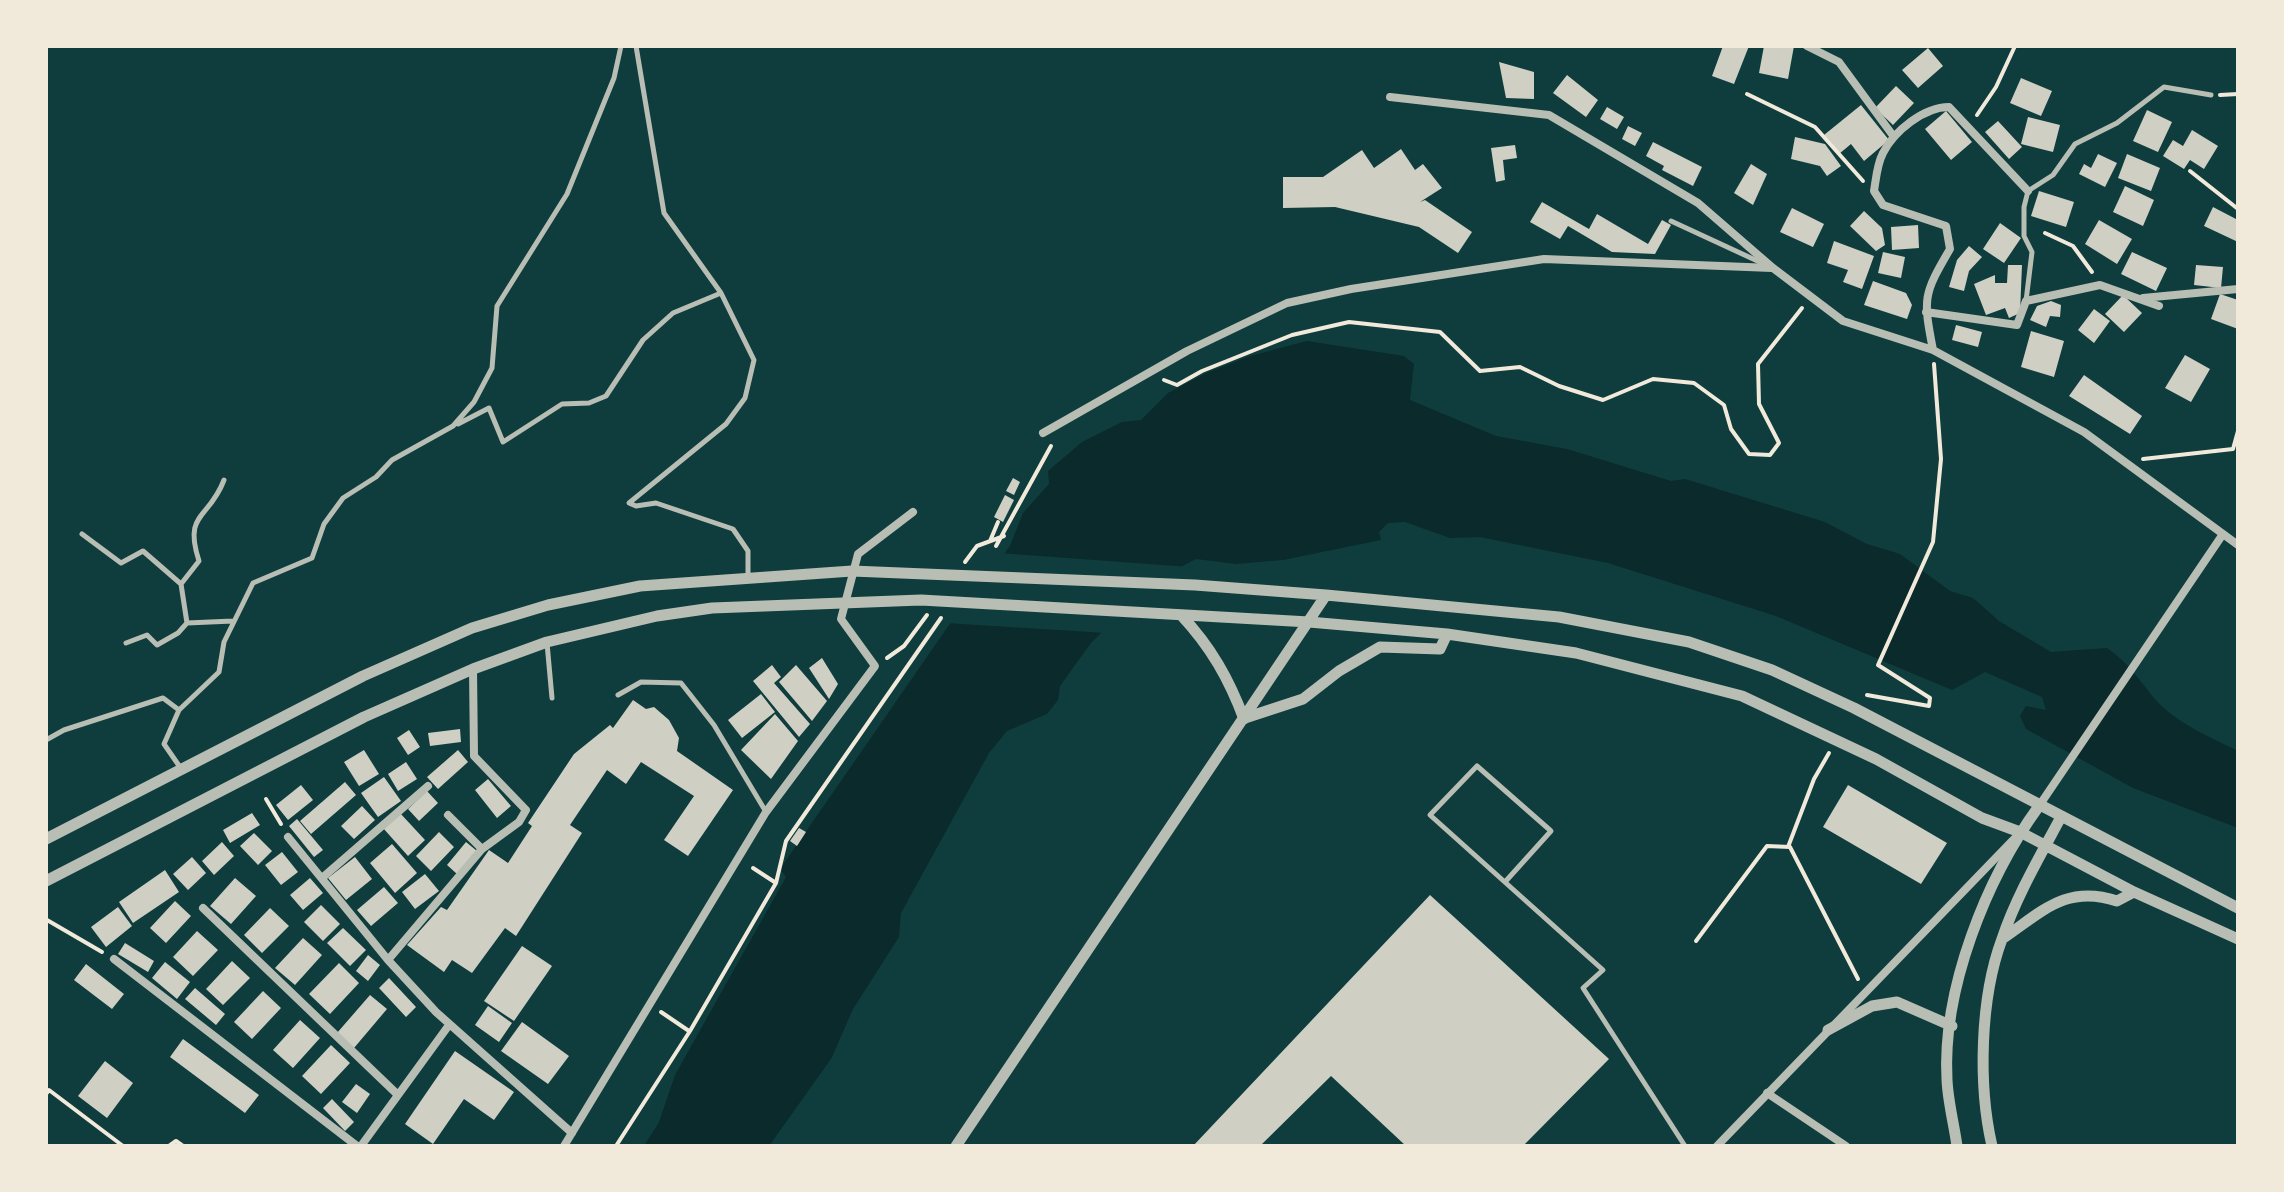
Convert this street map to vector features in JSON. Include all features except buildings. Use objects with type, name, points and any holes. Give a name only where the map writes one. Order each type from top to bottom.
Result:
[{"type":"street","points":[[1807,46],[1839,62],[1894,137]]},
{"type":"street","points":[[1390,97],[1549,115],[1698,203],[1773,268],[1843,321],[1933,350],[2084,432],[2238,545]]},
{"type":"street","points":[[1933,350],[1926,312],[1926,290],[1950,249],[1946,226],[1883,205],[1874,191],[1882,155],[1894,137],[1937,107],[1949,107],[2028,191]]},
{"type":"street","points":[[1043,433],[1227,330],[1287,303],[1351,289],[1544,259],[1773,268]]},
{"type":"street","points":[[1926,312],[2017,325],[2026,301],[2100,285],[2159,306]]},
{"type":"street","points":[[2138,298],[2238,289]]},
{"type":"street","points":[[564,1146],[766,812],[875,666],[841,619],[852,571],[858,554],[913,512]]},
{"type":"street","points":[[1717,1146],[2020,832],[2057,783],[2223,534]]},
{"type":"street","points":[[46,839],[363,676],[472,628],[548,605],[640,586],[852,571],[1195,585],[1326,595],[1559,617],[1689,642],[1772,670],[2238,908]]},
{"type":"street","points":[[956,1146],[1326,595]]},
{"type":"street","points":[[46,881],[364,717],[473,669],[547,642],[657,616],[712,608],[921,600],[1309,622],[1447,634],[1576,653],[1742,696],[1836,739],[1982,818],[2020,832],[2134,892],[2238,939]]},
{"type":"street","points":[[1181,615],[1229,679],[1244,719]]},
{"type":"street","points":[[1244,719],[1303,699],[1339,671],[1380,647],[1440,649],[1447,634]]},
{"type":"street","points":[[388,960],[482,849],[519,822],[526,810],[474,756],[473,669]]},
{"type":"street","points":[[322,878],[428,786]]},
{"type":"street","points":[[448,815],[482,849]]},
{"type":"street","points":[[1992,1146],[1982,1074],[1992,979],[2001,940],[2061,817]]},
{"type":"street","points":[[1957,1146],[1947,1078],[1956,983],[1990,890],[2020,832]]},
{"type":"street","points":[[288,837],[388,960],[449,1025],[572,1133]]},
{"type":"street","points":[[2001,940],[2064,899],[2096,894],[2117,901],[2134,892]]},
{"type":"street","points":[[203,908],[398,1095]]},
{"type":"street","points":[[114,959],[359,1146],[449,1025]]},
{"type":"street","points":[[1828,1030],[1872,1006],[1897,1002],[1952,1026]]},
{"type":"street","points":[[1767,1093],[1846,1146]]},
{"type":"lane","points":[[453,426],[474,402],[492,368],[497,306],[509,282],[550,225],[574,180],[614,78],[621,46]]},
{"type":"lane","points":[[636,46],[664,213],[721,293],[754,360],[745,398],[726,424],[700,449],[629,503],[636,506],[656,503],[733,529],[748,551],[748,580]]},
{"type":"lane","points":[[2026,301],[2032,252],[2024,236],[2024,207],[2028,191],[2053,175],[2075,144],[2117,123],[2164,87],[2211,95]]},
{"type":"lane","points":[[1671,221],[1773,268]]},
{"type":"lane","points":[[182,771],[164,744],[179,710],[219,672],[224,642],[253,583],[312,558],[324,524],[343,498],[376,477],[392,460],[489,408],[503,442],[562,404],[589,403],[606,396],[643,340],[673,313],[721,293]]},
{"type":"lane","points":[[181,584],[199,561],[191,537],[196,519],[216,501],[224,480]]},
{"type":"lane","points":[[82,534],[121,563],[143,551],[181,584],[187,623]]},
{"type":"lane","points":[[126,643],[147,635],[157,645],[178,633],[187,623],[234,621]]},
{"type":"lane","points":[[547,642],[552,698]]},
{"type":"lane","points":[[618,695],[641,682],[681,683],[714,725],[766,812]]},
{"type":"lane","points":[[46,740],[77,725],[163,698],[179,710]]},
{"type":"lane","points":[[1505,882],[1551,831],[1477,766],[1430,815],[1603,970],[1583,988],[1685,1146]]},
{"type":"path","points":[[1969,127],[1996,87],[2015,46]]},
{"type":"path","points":[[1747,94],[1815,127],[1845,164],[1874,191]]},
{"type":"path","points":[[2190,171],[2238,209]]},
{"type":"path","points":[[2045,233],[2073,246],[2100,285]]},
{"type":"path","points":[[1157,369],[1165,381],[1177,385],[1202,371],[1292,335],[1349,322],[1388,323],[1440,332],[1480,371],[1520,367],[1559,386],[1603,400],[1653,379],[1694,383],[1724,405],[1731,429],[1749,454],[1770,455],[1779,443],[1759,404],[1758,364],[1811,297]]},
{"type":"path","points":[[1867,695],[1929,706],[1930,698],[1878,665],[1933,542],[1941,459],[1933,350]]},
{"type":"path","points":[[996,546],[1039,472],[1062,422]]},
{"type":"path","points":[[2124,461],[2233,449],[2238,431]]},
{"type":"path","points":[[990,541],[998,522]]},
{"type":"path","points":[[616,1146],[690,1031],[776,883],[786,841],[943,615]]},
{"type":"path","points":[[1836,739],[1814,779],[1788,847],[1864,992]]},
{"type":"path","points":[[266,799],[288,837]]},
{"type":"path","points":[[1696,941],[1767,846],[1788,847]]},
{"type":"path","points":[[753,868],[776,883]]},
{"type":"path","points":[[47,920],[114,959]]},
{"type":"path","points":[[661,1012],[690,1031]]},
{"type":"path","points":[[46,1094],[49,1090],[123,1146]]},
{"type":"path","points":[[169,1146],[176,1141],[183,1146]]},
{"type":"water","points":[[1307,341],[1404,356],[1414,364],[1410,400],[1496,436],[1567,449],[1671,481],[1685,479],[1825,522],[1867,544],[1900,554],[1950,591],[1973,598],[1999,621],[2051,652],[2107,648],[2127,665],[2162,707],[2193,728],[2238,751],[2238,828],[2133,788],[2026,729],[2020,716],[2026,706],[2046,710],[2042,697],[1985,672],[1952,690],[1776,616],[1608,563],[1480,537],[1450,538],[1405,522],[1388,523],[1379,532],[1381,540],[1283,560],[1236,564],[1196,559],[1154,581],[1091,643],[1060,686],[1058,700],[1047,714],[1007,731],[989,753],[901,913],[899,937],[853,1009],[831,1059],[769,1146],[644,1146],[659,1122],[675,1075],[786,877],[780,869],[956,615],[1010,546],[1023,513],[1049,484],[1048,471],[1082,442],[1122,422],[1141,420],[1168,393],[1206,373],[1250,356]]},
{"type":"pier","points":[[999,553],[1190,567],[1156,584],[1106,633],[945,623]]}]
